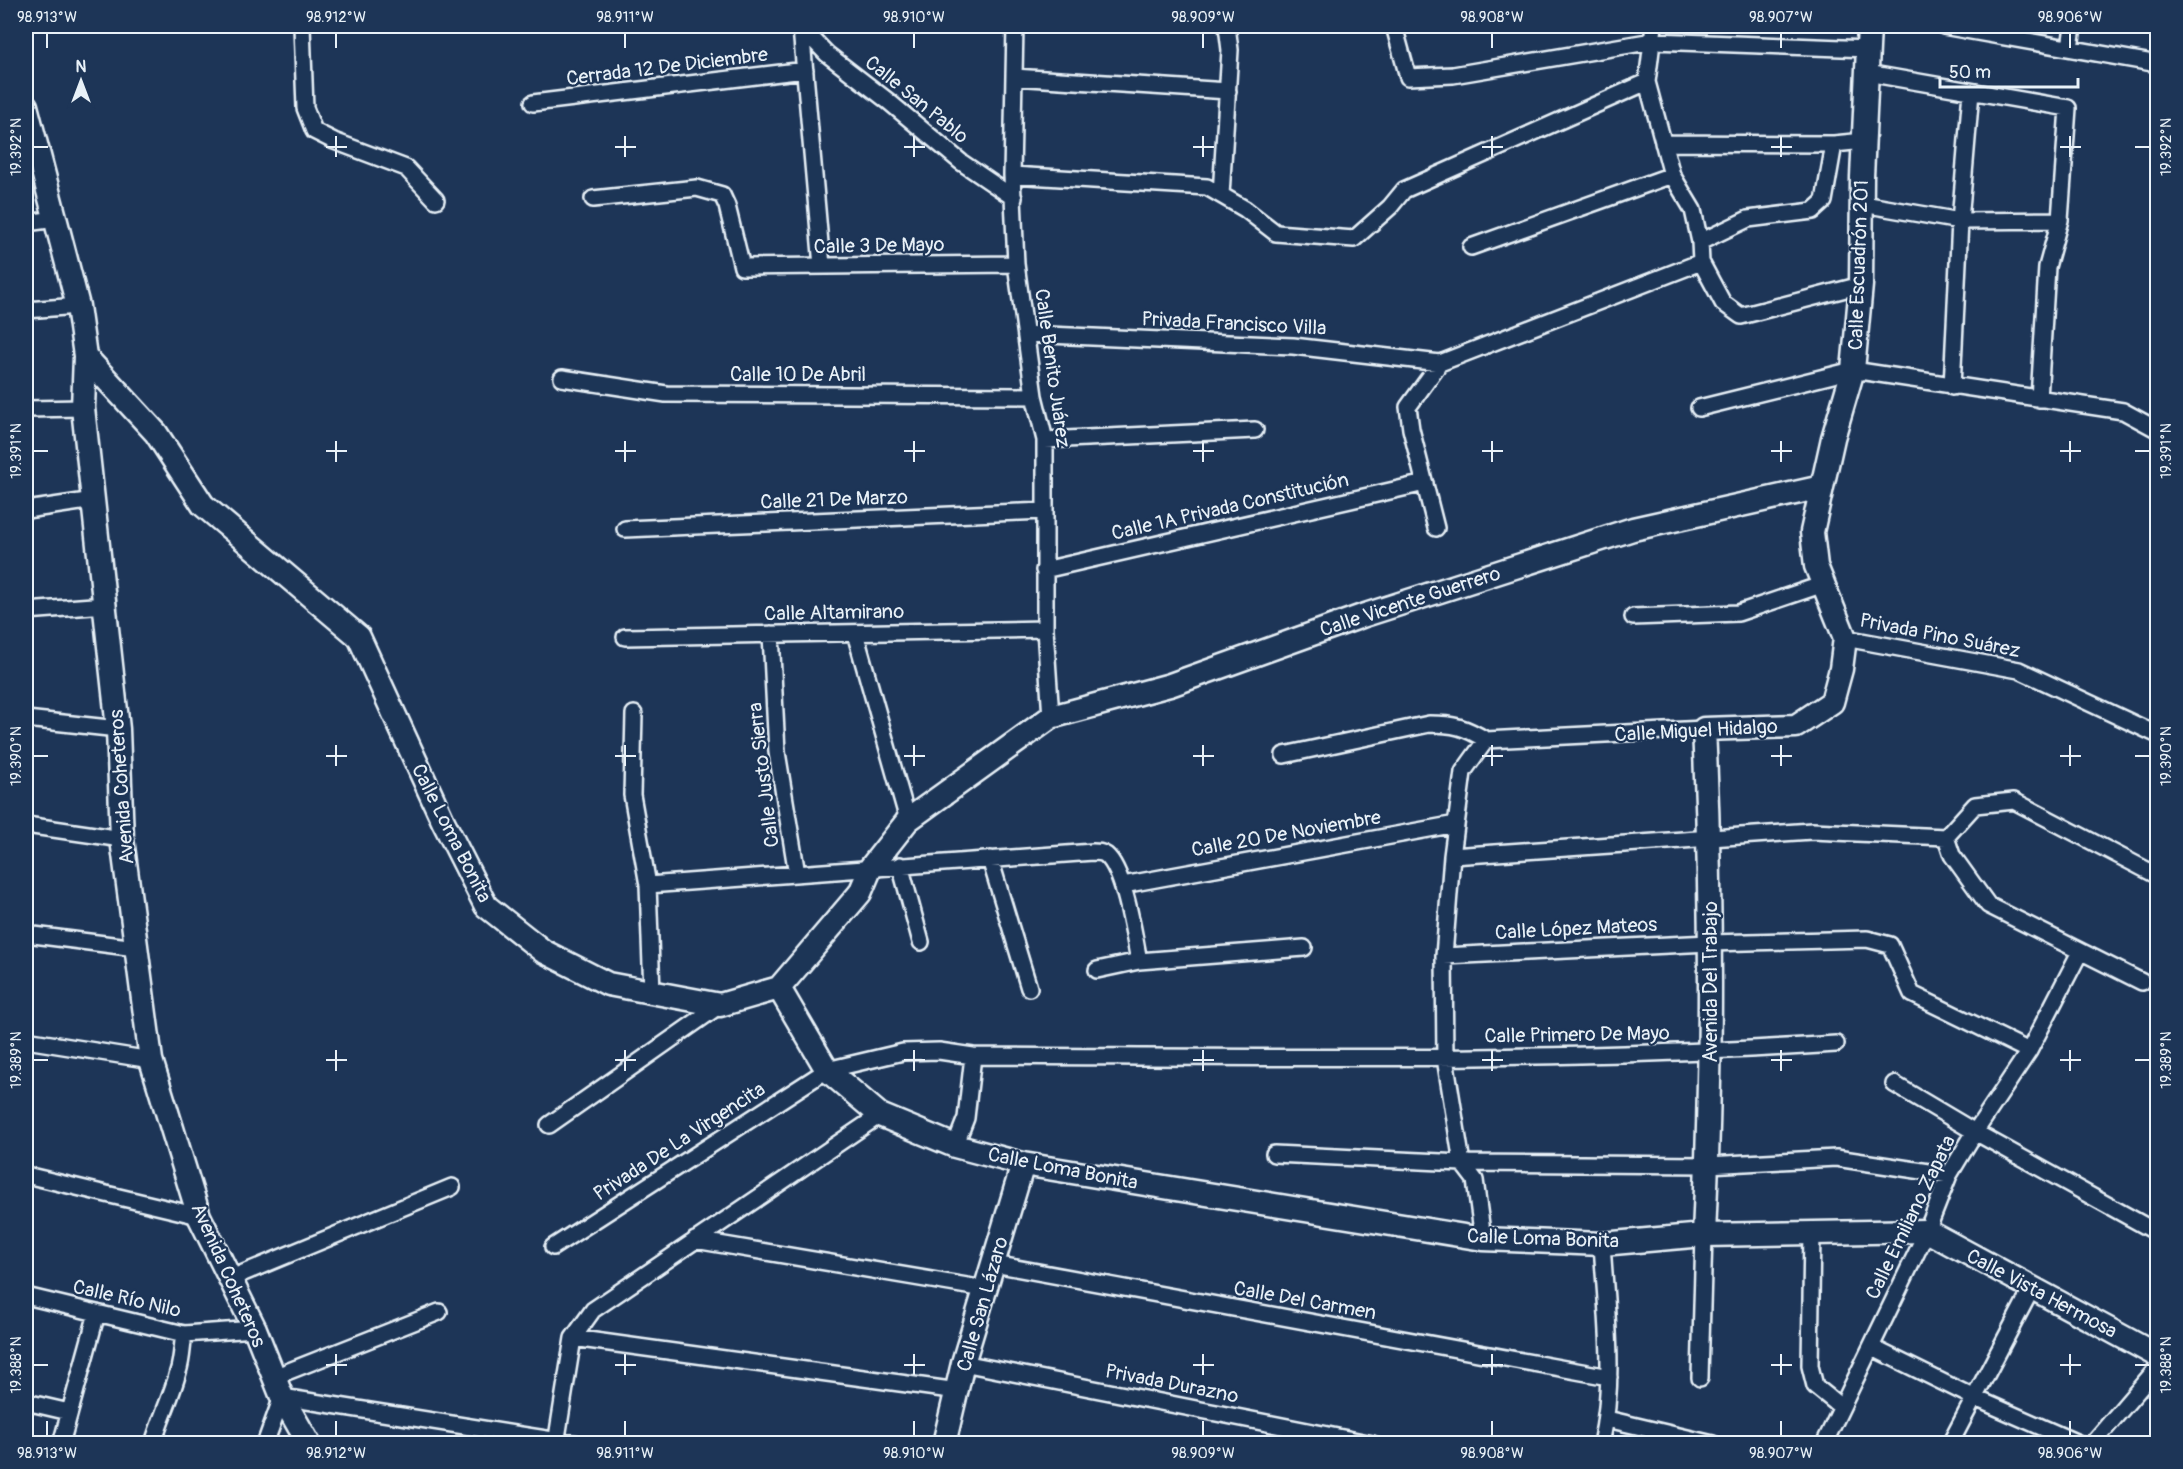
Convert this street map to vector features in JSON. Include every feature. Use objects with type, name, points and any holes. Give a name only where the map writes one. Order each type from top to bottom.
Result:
[{"type":"street","points":[[302,26],[305,108],[314,131],[334,141],[406,168],[436,200]]},
{"type":"street","name":"Calle Benito Juárez","points":[[1015,26],[1012,175],[1016,264],[1034,396],[1045,440],[1045,629],[1051,717]]},
{"type":"street","points":[[1221,195],[1230,50],[1227,26]]},
{"type":"street","points":[[1394,26],[1408,77],[1454,75],[1653,41],[1869,49]]},
{"type":"street","points":[[1654,26],[1647,82],[1672,175],[1693,210],[1700,242],[1701,262],[1723,303],[1741,316],[1861,285]]},
{"type":"street","name":"Calle Escuadrón 201","points":[[1845,638],[1816,566],[1812,532],[1833,438],[1854,370],[1861,285],[1869,26]]},
{"type":"street","points":[[1943,26],[1968,28],[2157,64]]},
{"type":"street","points":[[2070,48],[2073,26]]},
{"type":"street","points":[[801,27],[822,266]]},
{"type":"street","name":"Calle San Pablo","points":[[801,27],[827,54],[961,162],[1014,198]]},
{"type":"street","name":"Cerrada 12 De Diciembre","points":[[533,103],[805,70]]},
{"type":"street","points":[[1867,74],[2068,108],[2060,220],[2047,267],[2039,399]]},
{"type":"street","points":[[1014,77],[1228,91]]},
{"type":"street","points":[[1012,175],[1207,187],[1245,209],[1276,233],[1354,239],[1390,207],[1404,190],[1647,82]]},
{"type":"street","points":[[1952,387],[1960,221],[1971,92]]},
{"type":"street","name":"Avenida Coheteros","points":[[26,106],[31,140],[56,219],[78,306],[85,356],[83,408],[118,729],[122,838],[151,1060],[199,1216],[255,1329],[278,1387],[309,1443]]},
{"type":"street","points":[[1663,143],[1834,144],[1864,141]]},
{"type":"street","points":[[1700,242],[1748,219],[1813,211],[1824,201],[1834,144]]},
{"type":"street","points":[[1471,247],[1672,175]]},
{"type":"street","name":"Calle 3 De Mayo","points":[[593,199],[697,188],[722,195],[727,206],[742,267],[1016,264]]},
{"type":"street","points":[[1863,204],[1960,221],[2060,220]]},
{"type":"street","points":[[26,223],[56,219]]},
{"type":"street","points":[[1436,528],[1408,407],[1440,363],[1701,262]]},
{"type":"street","points":[[26,310],[78,306]]},
{"type":"street","name":"Privada Francisco Villa","points":[[1026,334],[1293,346],[1440,363]]},
{"type":"street","name":"Calle Loma Bonita","points":[[85,356],[156,433],[203,505],[359,637],[443,821],[486,906],[543,951],[608,984],[720,1005],[779,988],[827,1070],[880,1115],[955,1146],[1023,1164],[1483,1239],[1602,1244],[1704,1235],[1927,1231]]},
{"type":"street","points":[[1699,408],[1854,370],[1952,387],[2123,411],[2157,430]]},
{"type":"street","name":"Calle 10 De Abril","points":[[562,378],[666,394],[1034,396]]},
{"type":"street","points":[[26,409],[83,408]]},
{"type":"street","points":[[1045,440],[1255,430]]},
{"type":"street","name":"Calle 1A Privada Constitución","points":[[1044,570],[1425,483]]},
{"type":"street","name":"Calle Vicente Guerrero","points":[[779,988],[860,893],[871,867],[908,820],[1051,717],[1170,685],[1362,616],[1633,529],[1822,487]]},
{"type":"street","points":[[26,510],[94,500]]},
{"type":"street","name":"Calle 21 De Marzo","points":[[625,529],[1044,512]]},
{"type":"street","points":[[1633,617],[1738,613],[1824,584]]},
{"type":"street","points":[[26,611],[106,605]]},
{"type":"street","name":"Calle Altamirano","points":[[625,637],[1045,629]]},
{"type":"street","points":[[855,633],[908,820]]},
{"type":"street","name":"Calle Justo Sierra","points":[[771,634],[777,752],[797,874]]},
{"type":"street","name":"Calle Miguel Hidalgo","points":[[1486,741],[1796,726],[1832,702],[1841,669],[1845,638]]},
{"type":"street","name":"Privada Pino Suárez","points":[[1845,638],[2019,670],[2157,735]]},
{"type":"street","points":[[634,714],[632,795],[648,885],[652,992]]},
{"type":"street","points":[[26,719],[118,729]]},
{"type":"street","points":[[1284,755],[1429,724],[1452,724],[1471,730],[1486,741],[1463,772],[1452,856],[1444,956],[1445,1058],[1462,1163],[1475,1180],[1483,1239]]},
{"type":"street","name":"Avenida Del Trabajo","points":[[1704,729],[1709,837],[1711,1052],[1704,1235]]},
{"type":"street","points":[[1946,837],[1975,805],[2014,801],[2157,876]]},
{"type":"street","name":"Calle 20 De Noviembre","points":[[1123,885],[1456,824]]},
{"type":"street","points":[[26,825],[122,838]]},
{"type":"street","points":[[1452,856],[1812,831],[1946,837]]},
{"type":"street","points":[[1946,837],[1952,855],[1988,905],[2142,982]]},
{"type":"street","points":[[648,885],[871,867],[1104,853],[1111,860],[1123,885],[1139,961]]},
{"type":"street","points":[[990,859],[1029,988]]},
{"type":"street","points":[[900,865],[921,942]]},
{"type":"street","points":[[26,934],[136,948]]},
{"type":"street","name":"Calle López Mateos","points":[[1444,956],[1709,943],[1867,939],[1890,945],[1912,994],[2029,1051]]},
{"type":"street","points":[[1097,970],[1139,961],[1304,948]]},
{"type":"street","name":"Calle Emiliano Zapata","points":[[1824,1443],[1927,1231],[1949,1175],[2029,1051],[2080,952]]},
{"type":"street","points":[[549,1125],[720,1005]]},
{"type":"street","points":[[26,1040],[151,1060]]},
{"type":"street","points":[[1711,1052],[1836,1044]]},
{"type":"street","name":"Privada De La Virgencita","points":[[554,1247],[827,1070],[903,1052],[939,1052],[973,1056]]},
{"type":"street","name":"Calle Primero De Mayo","points":[[973,1056],[1445,1058],[1711,1052]]},
{"type":"street","points":[[955,1146],[966,1118],[973,1056]]},
{"type":"street","points":[[1894,1084],[1975,1132],[2157,1233]]},
{"type":"street","points":[[556,1442],[573,1338],[593,1310],[880,1115]]},
{"type":"street","points":[[1274,1154],[1462,1163],[1708,1165],[1836,1158],[1949,1175]]},
{"type":"street","name":"Calle San Lázaro","points":[[944,1443],[963,1363],[1023,1164]]},
{"type":"street","points":[[26,1175],[199,1216]]},
{"type":"street","points":[[230,1279],[452,1187]]},
{"type":"street","name":"Calle Vista Hermosa","points":[[1927,1231],[2157,1356]]},
{"type":"street","points":[[1812,1232],[1810,1366],[1815,1386],[1841,1407]]},
{"type":"street","points":[[1700,1378],[1704,1235]]},
{"type":"street","points":[[695,1240],[985,1289]]},
{"type":"street","points":[[1601,1443],[1607,1419],[1609,1377],[1602,1244]]},
{"type":"street","name":"Calle Del Carmen","points":[[994,1264],[1609,1377]]},
{"type":"street","points":[[1950,1443],[2031,1288]]},
{"type":"street","name":"Calle Río Nilo","points":[[26,1296],[184,1334],[255,1329]]},
{"type":"street","points":[[278,1387],[439,1312]]},
{"type":"street","points":[[61,1443],[97,1313]]},
{"type":"street","points":[[153,1443],[179,1369],[184,1334]]},
{"type":"street","points":[[573,1338],[958,1391]]},
{"type":"street","points":[[1871,1347],[1973,1397],[2080,1443]]},
{"type":"street","name":"Privada Durazno","points":[[963,1363],[1373,1443]]},
{"type":"street","points":[[2092,1443],[2157,1368]]},
{"type":"street","points":[[278,1387],[556,1442],[578,1443]]},
{"type":"street","points":[[265,1443],[278,1387]]},
{"type":"street","points":[[26,1402],[69,1412]]},
{"type":"street","points":[[1607,1419],[1713,1443]]}]
